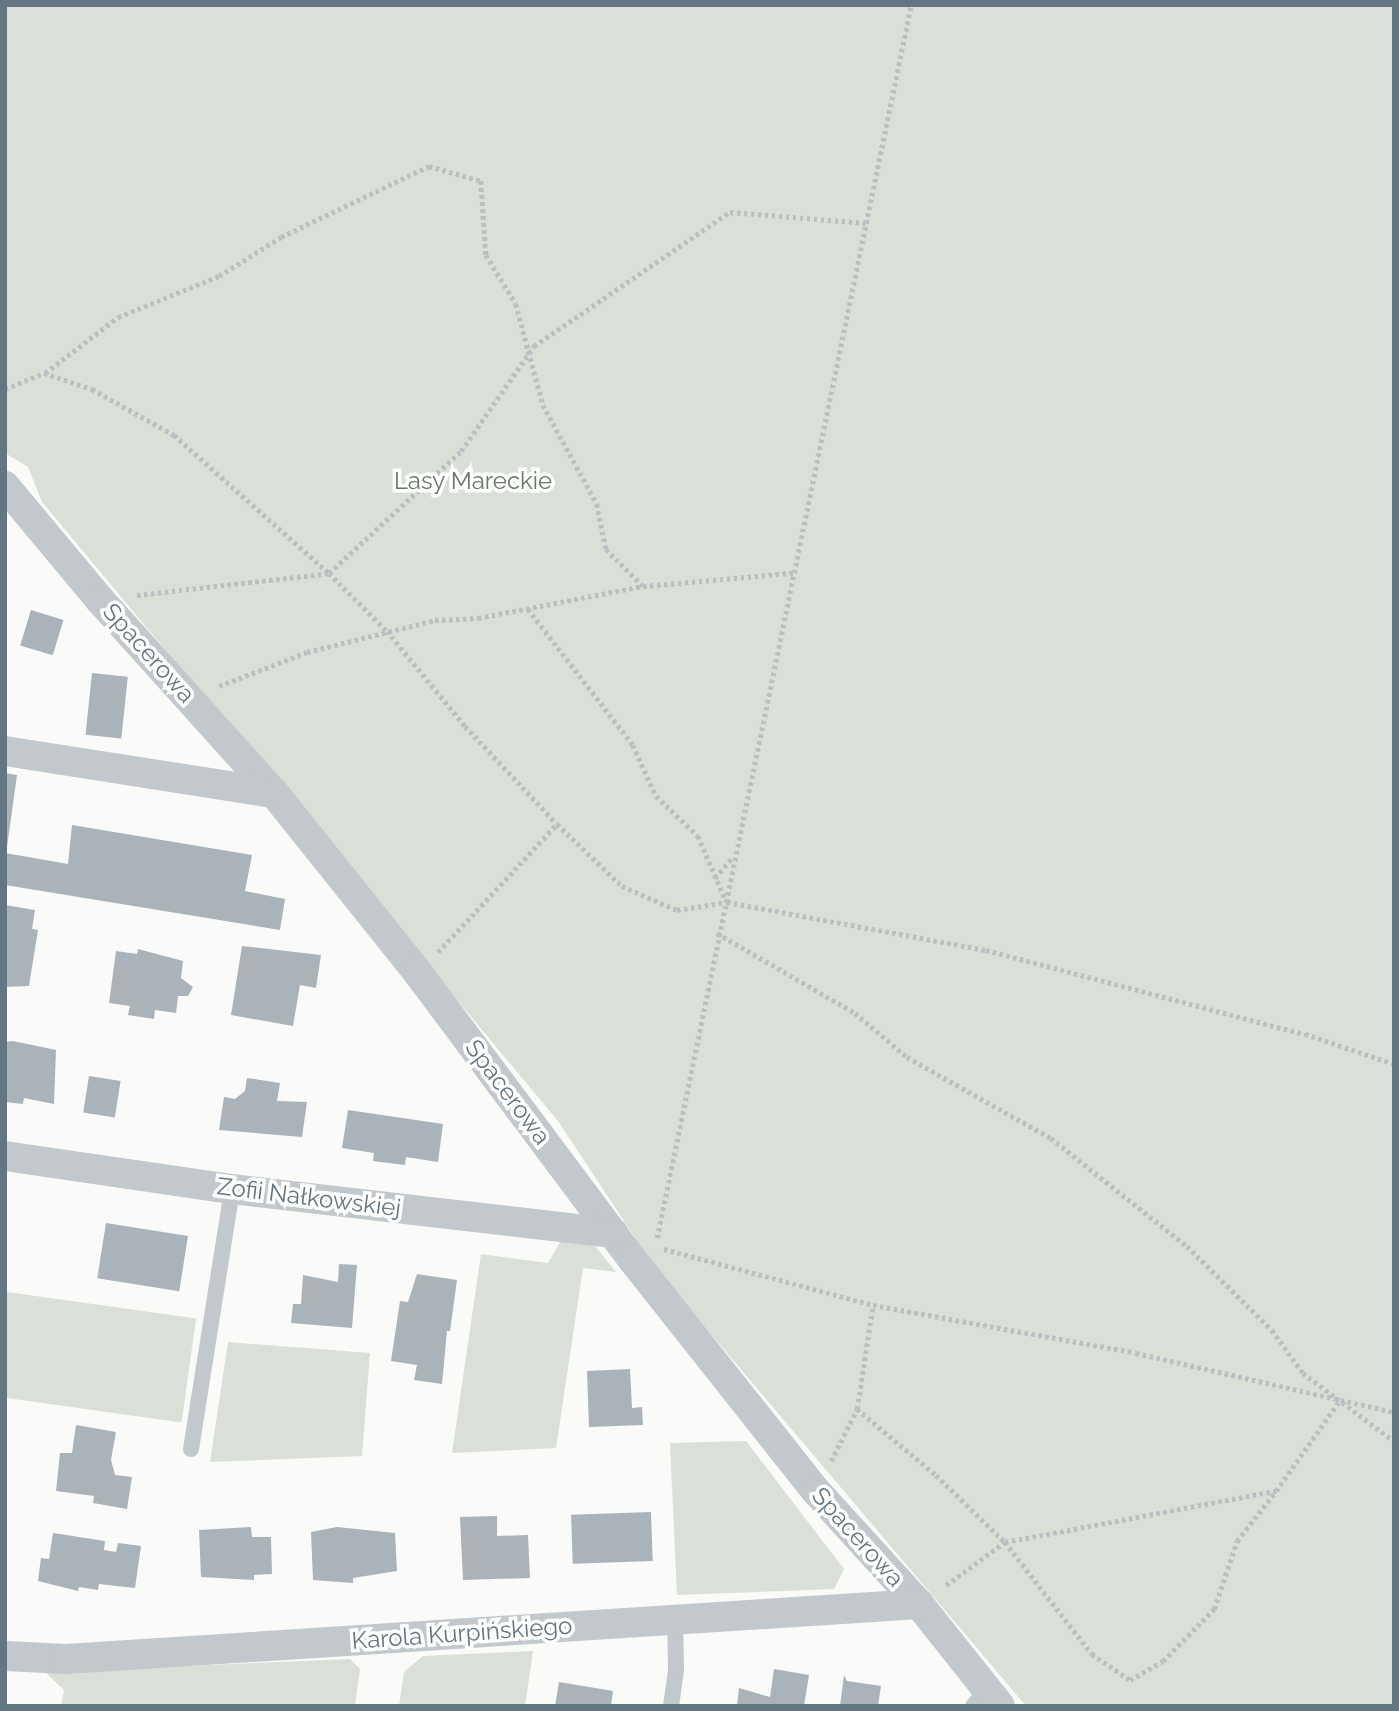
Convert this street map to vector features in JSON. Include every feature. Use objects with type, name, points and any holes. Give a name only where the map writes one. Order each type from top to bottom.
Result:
[{"type":"street","name":"Spacerowa","points":[[5,486],[100,600],[274,793],[418,973],[613,1233],[816,1491],[919,1604],[986,1701]]},
{"type":"street","points":[[5,751],[274,793]]},
{"type":"street","name":"Zofii Nałkowskiej","points":[[5,1156],[232,1189],[613,1233]]},
{"type":"street","name":"Karola Kurpińskiego","points":[[5,1656],[66,1659],[919,1604]]},
{"type":"lane","points":[[191,1449],[232,1189]]},
{"type":"lane","points":[[671,1706],[676,1669],[675,1619]]},
{"type":"path","points":[[911,5],[733,857],[727,902],[717,933],[655,1246],[873,1305],[1136,1353],[1394,1412]]},
{"type":"path","points":[[5,389],[44,373],[118,317],[219,276],[281,237],[429,166],[481,181],[486,255],[516,304],[527,356],[544,405],[597,504],[606,549],[643,586]]},
{"type":"path","points":[[100,600],[329,573],[461,451],[534,346],[730,212],[866,223]]},
{"type":"path","points":[[44,373],[92,389],[174,435],[329,573],[387,631],[465,726],[557,824],[622,886],[677,910],[727,902],[986,950],[1305,1034],[1394,1064]]},
{"type":"path","points":[[188,698],[307,652],[435,620],[528,609],[643,586],[793,573]]},
{"type":"path","points":[[528,609],[634,745],[656,796],[698,836],[727,902]]},
{"type":"path","points":[[418,973],[557,824]]},
{"type":"path","points":[[715,878],[733,857]]},
{"type":"path","points":[[717,933],[855,1013],[906,1057],[1051,1138],[1187,1246],[1272,1330],[1303,1373],[1394,1441]]},
{"type":"path","points":[[816,1491],[857,1409],[873,1305]]},
{"type":"path","points":[[857,1409],[936,1475],[1006,1542],[1092,1654],[1130,1680],[1163,1661],[1214,1609],[1237,1541],[1340,1400]]},
{"type":"path","points":[[919,1604],[1006,1542],[1276,1491]]},
{"type":"green space","name":"Lasy Mareckie","points":[[5,5],[1394,5],[1394,1706],[1026,1706],[655,1268],[558,1121],[42,502],[28,467],[5,453]]},
{"type":"green space","points":[[564,1235],[591,1241],[616,1272],[583,1268],[556,1448],[452,1453],[481,1254],[548,1263]]},
{"type":"green space","points":[[7,1292],[196,1319],[182,1423],[5,1398]]},
{"type":"green space","points":[[228,1342],[370,1353],[362,1456],[210,1462]]},
{"type":"green space","points":[[746,1441],[844,1569],[834,1589],[677,1595],[670,1443]]},
{"type":"green space","points":[[533,1651],[525,1706],[399,1706],[404,1672],[423,1656]]},
{"type":"green space","points":[[350,1659],[360,1669],[355,1706],[61,1706],[64,1690],[45,1672]]},
{"type":"building","points":[[31,610],[64,620],[53,655],[20,645]]},
{"type":"building","points":[[92,673],[128,677],[121,738],[86,735]]},
{"type":"building","points":[[5,773],[17,775],[7,847],[5,846]]},
{"type":"building","points":[[72,825],[252,855],[245,891],[285,899],[280,930],[5,885],[5,853],[68,864]]},
{"type":"building","points":[[5,905],[35,910],[32,929],[38,930],[29,986],[5,987]]},
{"type":"building","points":[[242,946],[321,955],[316,988],[300,985],[293,1026],[231,1015]]},
{"type":"building","points":[[138,949],[183,961],[181,978],[193,987],[188,996],[178,996],[176,1013],[155,1010],[154,1019],[128,1015],[130,1006],[109,1003],[116,951],[137,954]]},
{"type":"building","points":[[13,1041],[56,1050],[54,1104],[24,1098],[23,1104],[5,1102],[5,1042]]},
{"type":"building","points":[[89,1076],[121,1081],[115,1118],[83,1113]]},
{"type":"building","points":[[247,1078],[280,1083],[277,1101],[307,1102],[302,1137],[219,1130],[224,1097],[235,1099],[245,1091]]},
{"type":"building","points":[[348,1110],[443,1124],[438,1162],[406,1157],[405,1165],[373,1161],[374,1153],[342,1148]]},
{"type":"building","points":[[106,1223],[188,1236],[179,1291],[97,1278]]},
{"type":"building","points":[[339,1264],[357,1265],[352,1328],[291,1323],[293,1304],[301,1304],[303,1275],[338,1282]]},
{"type":"building","points":[[417,1274],[457,1280],[450,1331],[447,1331],[442,1384],[414,1380],[417,1365],[391,1361],[400,1301],[408,1302]]},
{"type":"building","points":[[630,1369],[632,1408],[642,1407],[643,1425],[589,1427],[587,1371]]},
{"type":"building","points":[[76,1425],[116,1432],[111,1460],[115,1475],[132,1477],[127,1509],[93,1503],[94,1496],[56,1491],[60,1453],[72,1453]]},
{"type":"building","points":[[651,1512],[653,1561],[573,1564],[571,1515]]},
{"type":"building","points":[[497,1516],[497,1536],[528,1535],[530,1578],[463,1580],[460,1517]]},
{"type":"building","points":[[251,1527],[252,1537],[271,1537],[272,1574],[254,1575],[254,1580],[201,1577],[199,1530]]},
{"type":"building","points":[[337,1527],[395,1533],[397,1571],[353,1578],[353,1583],[313,1580],[311,1532]]},
{"type":"building","points":[[53,1533],[105,1541],[104,1550],[116,1552],[118,1543],[141,1546],[135,1588],[99,1584],[98,1590],[79,1587],[78,1591],[38,1581],[41,1558],[49,1559]]},
{"type":"building","points":[[774,1669],[809,1675],[804,1706],[737,1706],[739,1688],[770,1697]]},
{"type":"building","points":[[844,1675],[847,1681],[881,1686],[878,1706],[840,1706]]},
{"type":"building","points":[[559,1682],[613,1691],[611,1706],[555,1706]]}]
